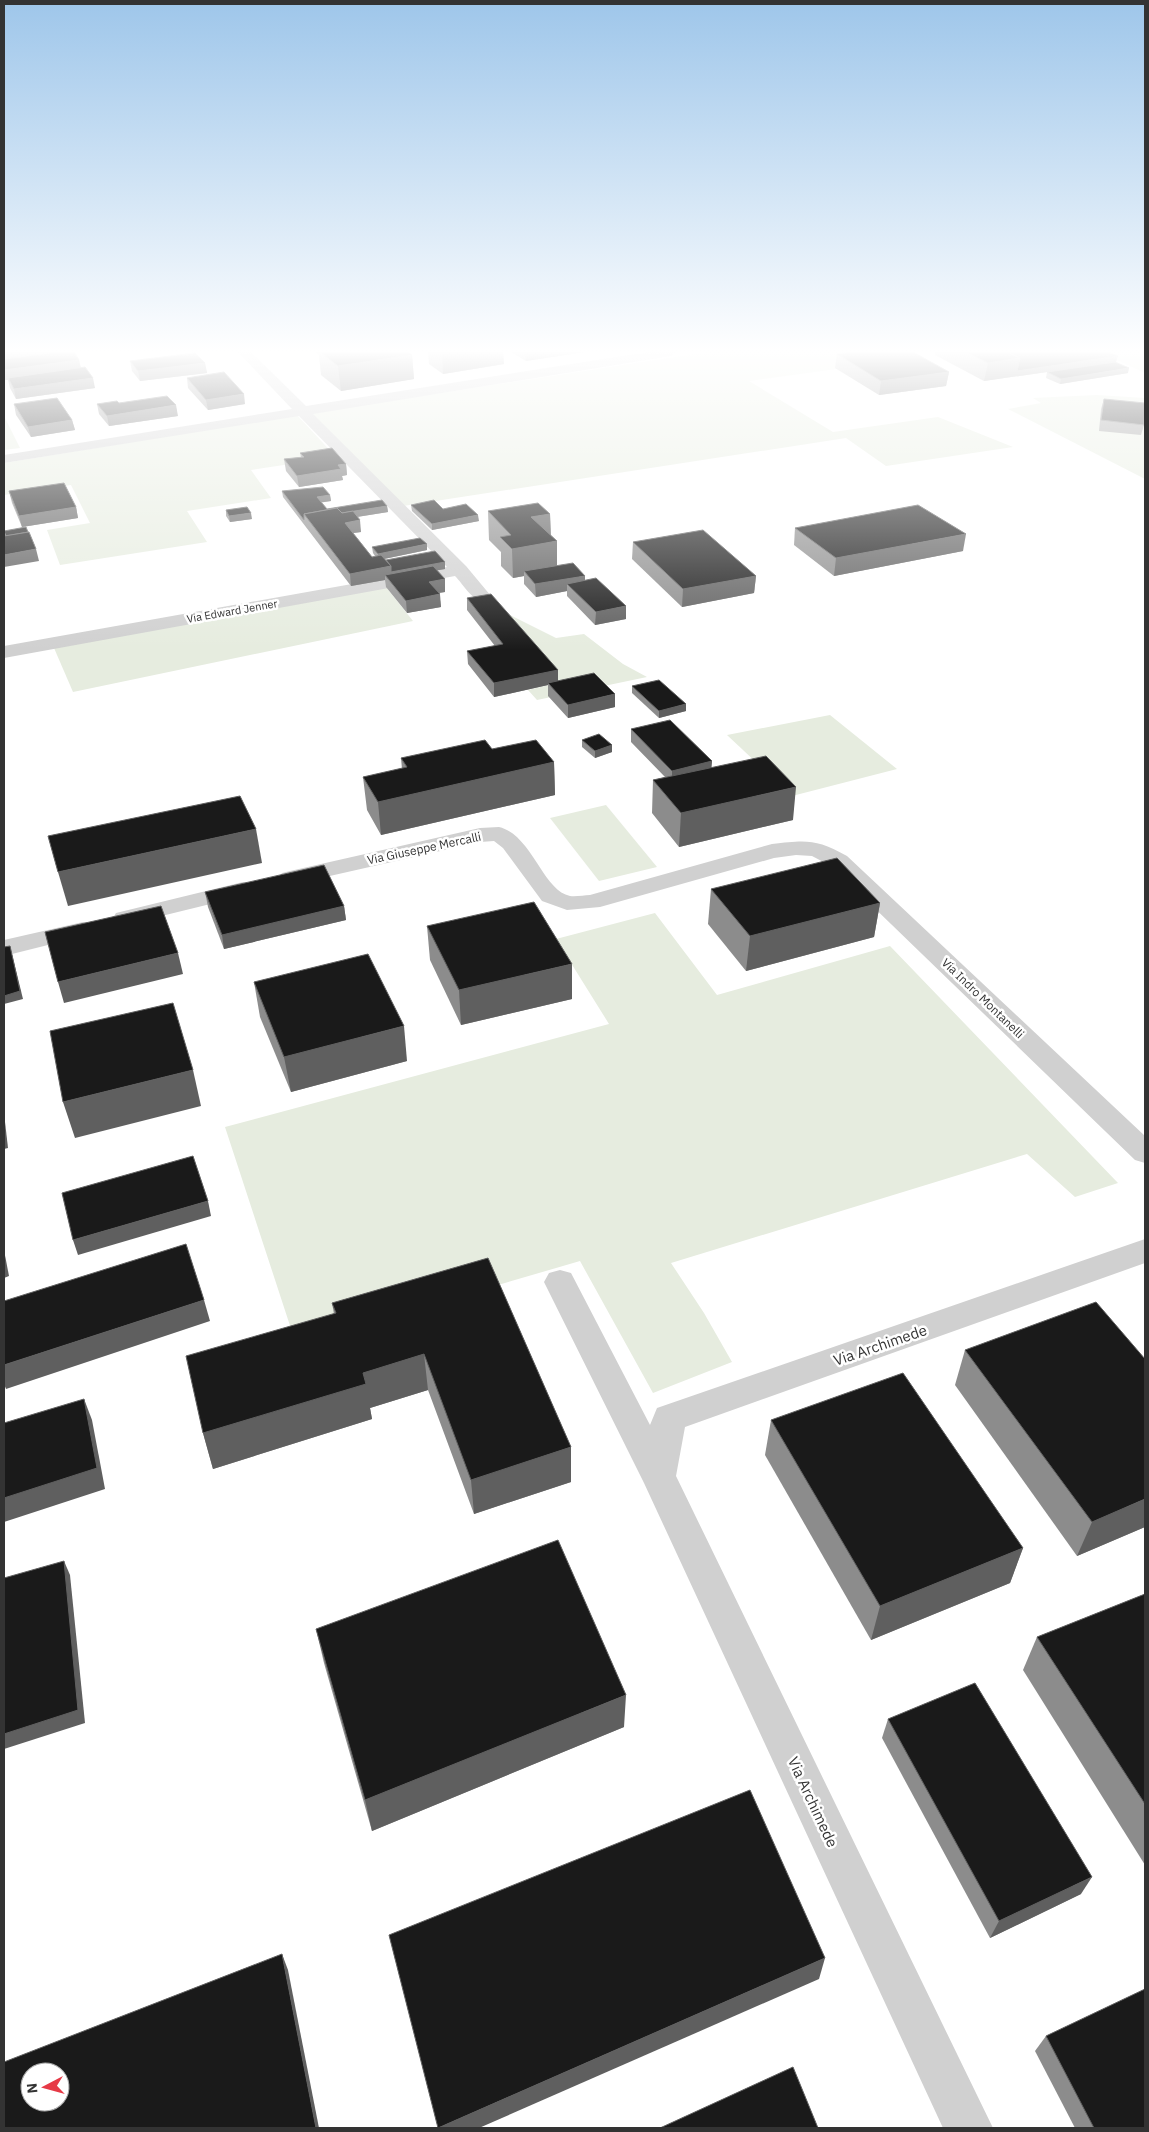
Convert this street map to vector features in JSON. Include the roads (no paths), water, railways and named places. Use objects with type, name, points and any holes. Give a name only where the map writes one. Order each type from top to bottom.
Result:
[{"type":"street","points":[[4,459],[51,451]]},
{"type":"street","points":[[342,451],[460,570],[482,596]]},
{"type":"street","name":"Via Edward Jenner","points":[[4,652],[460,570]]},
{"type":"street","name":"Via Giuseppe Mercalli","points":[[4,948],[345,864],[480,835],[499,834],[511,843],[550,896],[567,902],[591,902],[772,851],[796,848],[816,849]]},
{"type":"street","name":"Via Indro Montanelli","points":[[816,849],[839,861],[1145,1152]]},
{"type":"street","name":"Via Archimede","points":[[658,1476],[669,1418],[1145,1251]]},
{"type":"street","name":"Via Archimede","points":[[560,1282],[658,1476],[968,2128]]}]
